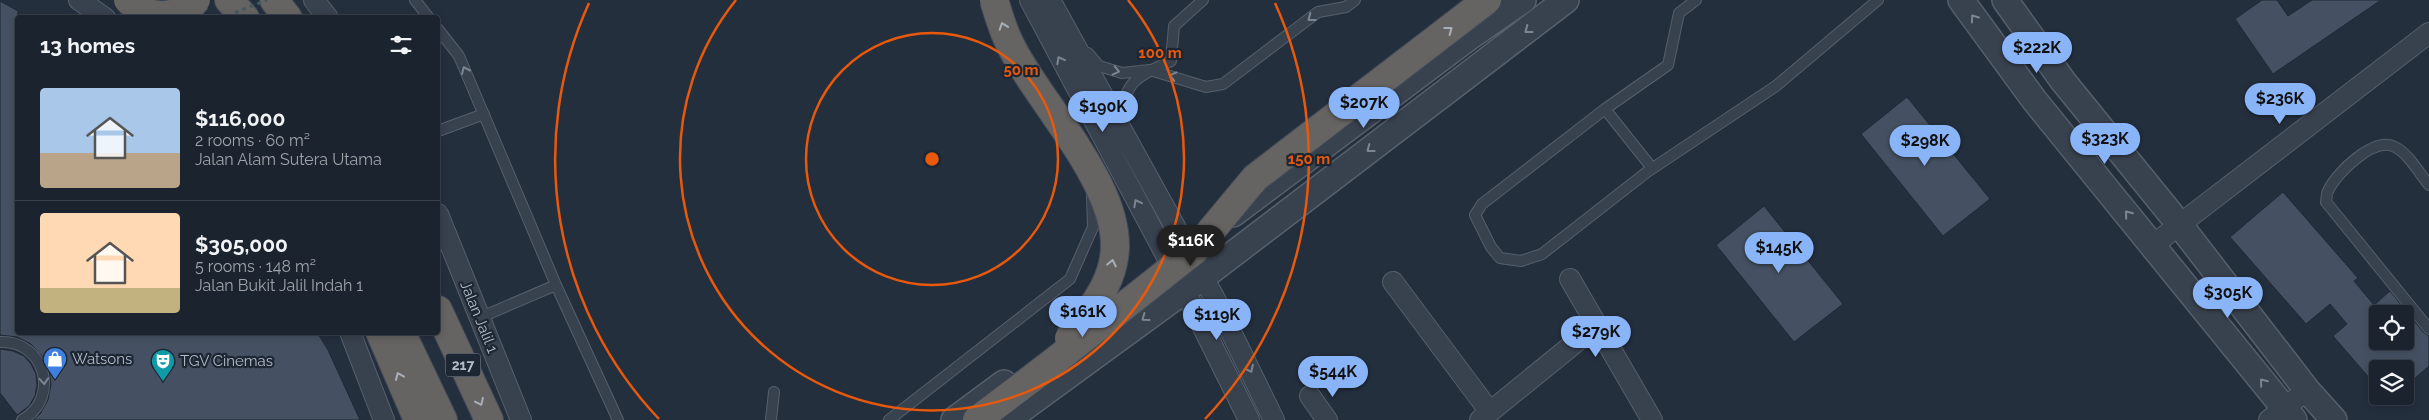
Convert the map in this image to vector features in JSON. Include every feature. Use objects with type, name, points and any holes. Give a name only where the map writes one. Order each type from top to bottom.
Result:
[{"type":"highway","points":[[128,0],[152,14],[171,14],[191,7],[196,0]]},
{"type":"highway","points":[[180,0],[196,15]]},
{"type":"highway","points":[[229,0],[242,15]]},
{"type":"highway","points":[[274,0],[286,15]]},
{"type":"highway","points":[[994,0],[1008,40],[1099,185],[1114,226],[1114,262],[1105,288],[1051,364]]},
{"type":"highway","points":[[977,420],[1195,250],[1255,178],[1488,0]]},
{"type":"highway","name":"217","points":[[440,314],[489,420]]},
{"type":"highway","points":[[381,335],[418,420]]},
{"type":"highway","name":"217","points":[[403,335],[443,420]]},
{"type":"street","points":[[79,0],[100,15]]},
{"type":"street","points":[[314,0],[326,15]]},
{"type":"street","points":[[1030,0],[1274,420]]},
{"type":"street","points":[[954,420],[1468,38],[1523,0]]},
{"type":"street","points":[[1007,420],[1194,283],[1566,0]]},
{"type":"street","points":[[1961,0],[2036,100],[2153,244],[2282,416],[2307,390]]},
{"type":"street","points":[[2005,0],[2063,80],[2179,224],[2307,390],[2325,417]]},
{"type":"street","points":[[1054,7],[1125,136],[1178,255]]},
{"type":"street","points":[[2153,244],[2429,34]]},
{"type":"street","points":[[2036,100],[2063,80]]},
{"type":"street","name":"Jalan Jalil 1","points":[[440,219],[521,420]]},
{"type":"street","points":[[1570,279],[1652,420]]},
{"type":"street","points":[[1393,282],[1485,416],[1596,325]]},
{"type":"street","points":[[1194,283],[1249,420]]},
{"type":"street","points":[[351,335],[384,420]]},
{"type":"street","points":[[1310,396],[1327,420]]},
{"type":"lane","points":[[415,0],[427,15]]},
{"type":"lane","points":[[1125,136],[1123,105],[1128,85],[1150,70],[1170,61],[1174,26],[1203,0]]},
{"type":"lane","points":[[1054,7],[1099,66],[1122,73],[1150,70],[1206,87],[1223,84],[1318,12],[1346,7],[1355,0]]},
{"type":"lane","points":[[1696,0],[1679,13],[1668,65],[1605,109],[1482,204],[1474,215],[1491,247],[1500,258],[1521,261],[1542,254],[1652,168],[1776,86],[1878,0]]},
{"type":"lane","points":[[440,32],[459,56],[556,285],[618,420]]},
{"type":"lane","points":[[889,420],[1070,279],[1093,227],[1092,192],[1010,57]]},
{"type":"lane","points":[[1605,109],[1652,168]]},
{"type":"lane","points":[[440,130],[484,114]]},
{"type":"lane","points":[[2429,185],[2406,156],[2394,146],[2376,146],[2356,157],[2327,191],[2326,202],[2429,329]]},
{"type":"lane","points":[[479,318],[556,285]]},
{"type":"lane","points":[[0,342],[9,341],[22,346],[33,354],[41,365],[45,379],[44,392],[39,405],[30,416],[22,420]]},
{"type":"lane","points":[[771,420],[774,392]]},
{"type":"path","points":[[232,15],[266,0]]},
{"type":"building","points":[[2262,0],[2277,0],[2288,16],[2312,0],[2381,0],[2273,74],[2235,19]]},
{"type":"building","points":[[0,1],[18,11],[18,15],[15,15],[15,335],[319,335],[328,350],[360,420],[33,420],[40,414],[48,400],[51,385],[49,369],[42,356],[31,344],[17,337],[0,335]]},
{"type":"building","points":[[1907,97],[1990,199],[1943,236],[1861,134]]},
{"type":"building","points":[[2283,192],[2358,278],[2354,281],[2374,305],[2369,305],[2369,350],[2414,350],[2414,321],[2429,336],[2429,366],[2414,379],[2414,360],[2369,360],[2369,378],[2333,336],[2347,324],[2330,304],[2306,324],[2230,237]]},
{"type":"building","points":[[1764,206],[1843,304],[1794,342],[1716,245]]},
{"type":"building","points":[[2390,291],[2401,305],[2374,305]]},
{"type":"building","points":[[0,349],[13,351],[24,356],[36,374],[35,396],[29,406],[17,415],[0,393]]},
{"type":"place","name":"Watsons","points":[[55,380]]},
{"type":"place","name":"TGV Cinemas","points":[[163,382]]}]
